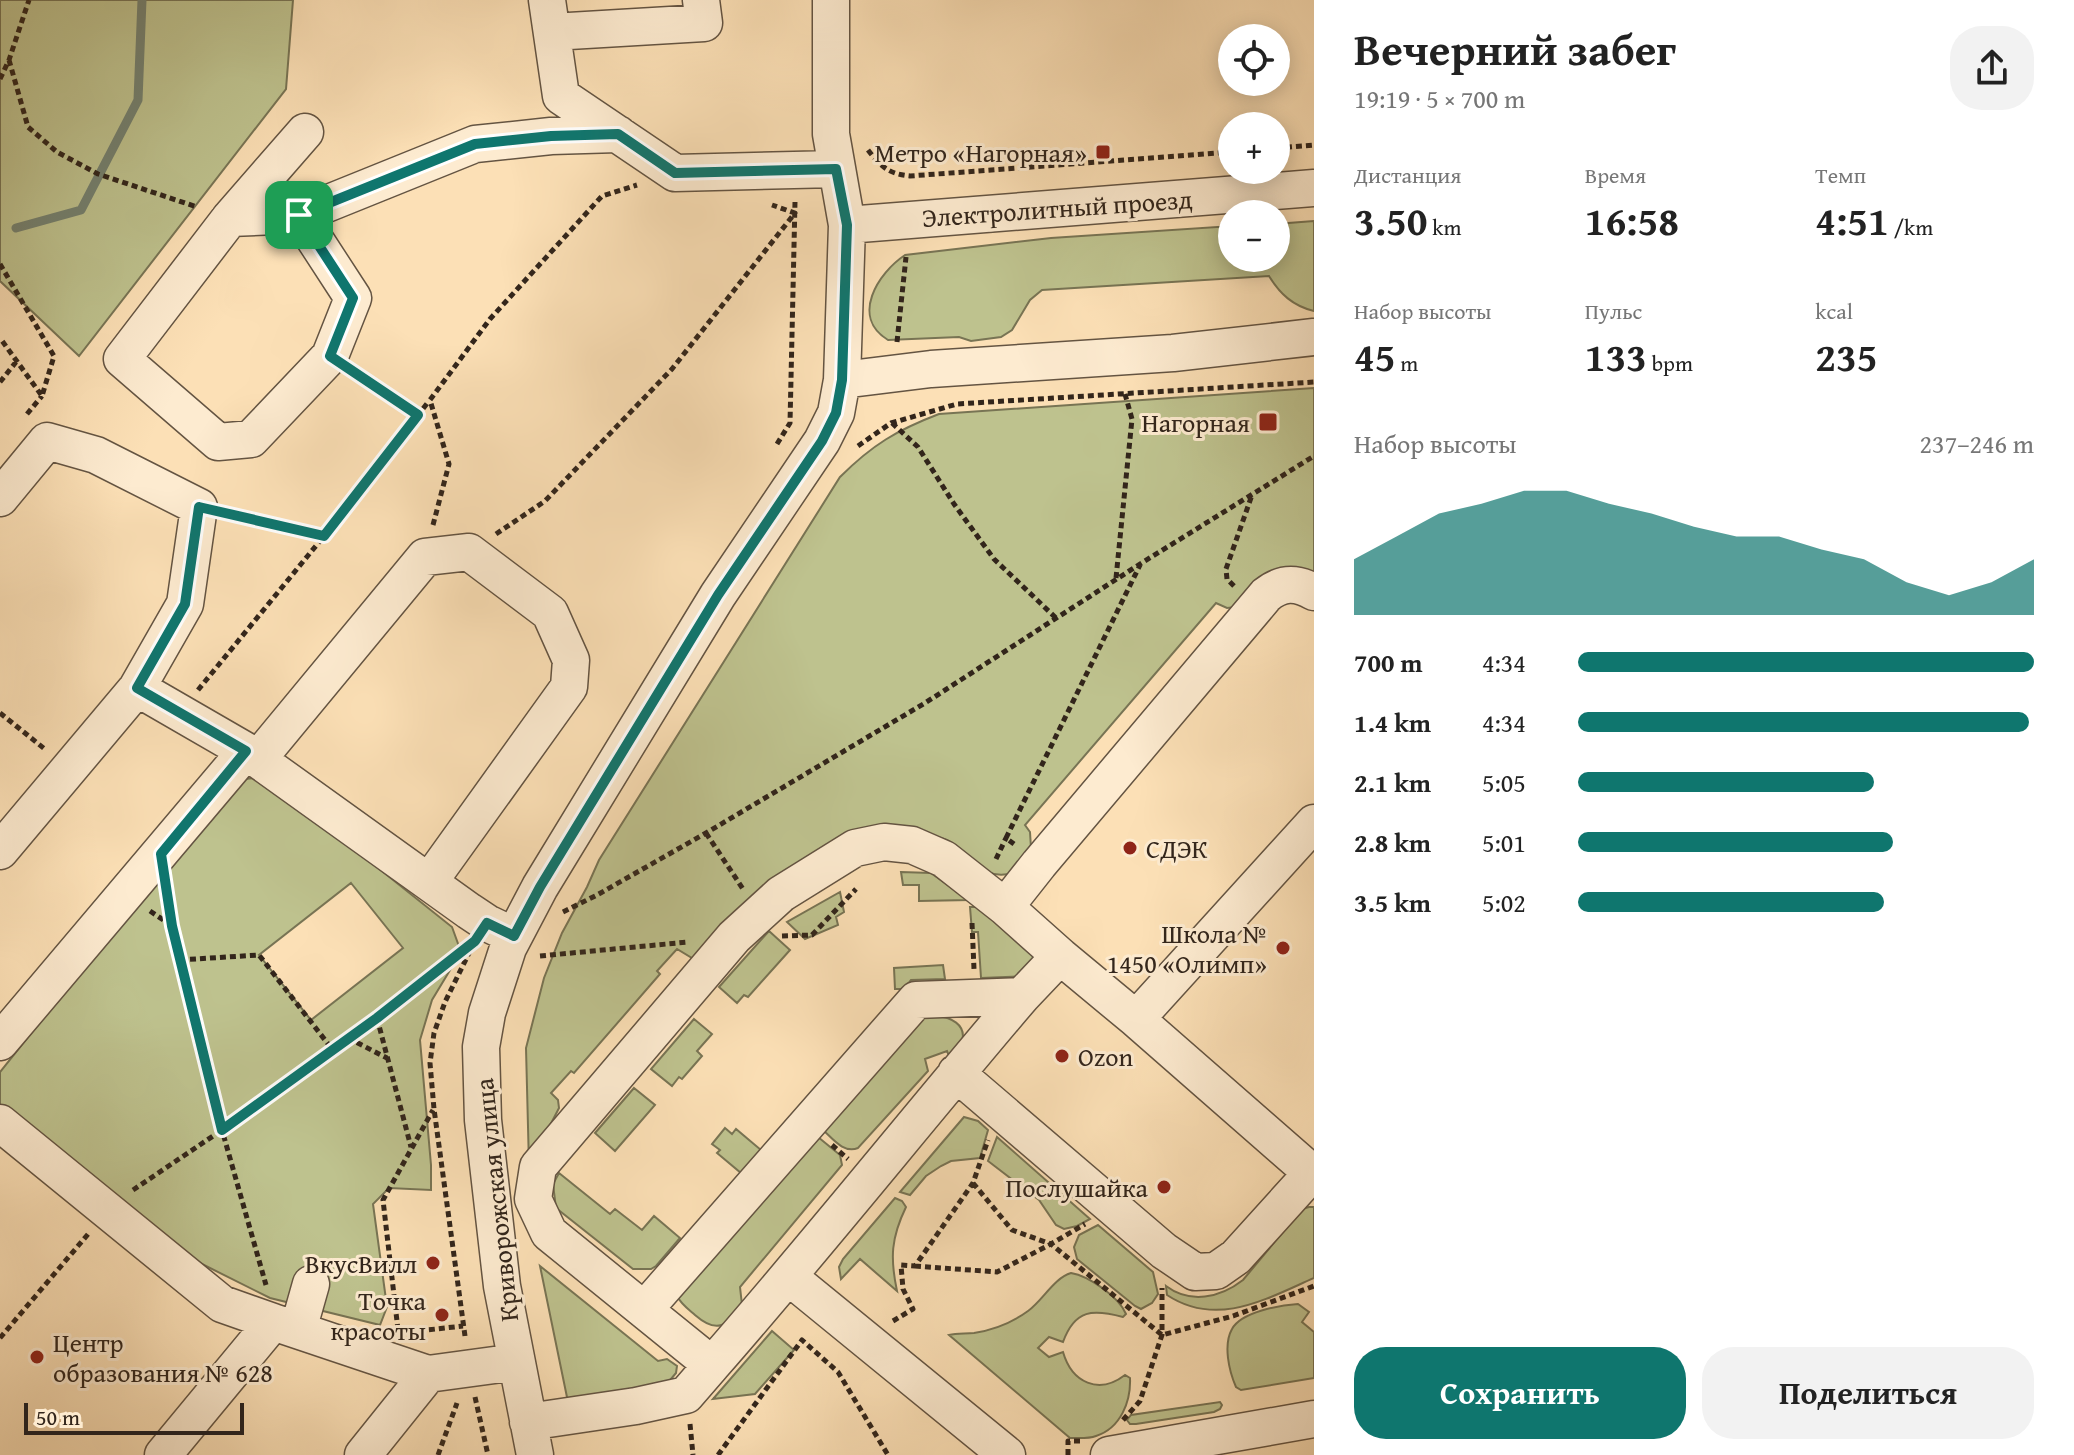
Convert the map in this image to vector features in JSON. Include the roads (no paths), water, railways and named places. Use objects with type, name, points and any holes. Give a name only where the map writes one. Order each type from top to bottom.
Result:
[{"type":"street","points":[[701,0],[704,23],[550,16],[561,96],[675,173],[836,169]]},
{"type":"street","name":"Криворожская улица","points":[[532,1439],[502,1286],[483,1120],[481,1047],[487,1013],[530,940],[540,887],[718,595],[822,441],[836,413],[842,380],[847,225],[831,134],[831,0]]},
{"type":"street","points":[[299,215],[353,298],[330,356],[251,439],[218,442],[122,359],[230,218],[305,132]]},
{"type":"street","points":[[230,218],[299,215],[475,144],[551,136],[618,134]]},
{"type":"street","name":"Электролитный проезд","points":[[847,225],[1314,188]]},
{"type":"street","points":[[842,380],[931,369],[1173,353],[1314,337]]},
{"type":"street","points":[[0,498],[47,441],[96,455],[199,507],[185,604],[137,688],[0,851]]},
{"type":"street","points":[[0,1042],[161,854],[425,557],[469,552],[550,613],[571,660],[569,687],[429,882]]},
{"type":"street","points":[[988,910],[1039,864],[1266,595],[1275,587],[1289,584],[1304,586],[1314,592]]},
{"type":"street","points":[[137,688],[252,755],[487,923],[530,940]]},
{"type":"street","points":[[1136,1019],[1314,823]]},
{"type":"street","points":[[712,1365],[549,1233],[533,1199],[538,1167],[747,926],[781,894],[855,848],[884,842],[912,845],[944,859],[988,910],[1060,956],[1313,1173],[1236,1257],[1216,1271],[1195,1272],[1164,1251],[956,1073]]},
{"type":"street","points":[[532,1439],[636,1406],[686,1395],[789,1277],[956,1073],[1060,956]]},
{"type":"street","points":[[644,1310],[916,1000],[1022,996]]},
{"type":"street","points":[[0,1123],[222,1304],[428,1374],[516,1362]]},
{"type":"street","points":[[789,1277],[1007,1455]]},
{"type":"street","points":[[163,1455],[286,1326],[311,1284]]},
{"type":"street","points":[[363,1455],[428,1374]]},
{"type":"street","points":[[1113,1441],[1314,1419]]},
{"type":"waterway","points":[[16,228],[81,210],[138,100],[142,0]]},
{"type":"place","name":"Метро «Нагорная»","points":[[1103,152]]},
{"type":"place","name":"Нагорная","points":[[1268,422]]},
{"type":"place","name":"СДЭК","points":[[1130,848]]},
{"type":"place","name":"Школа № 1450 «Олимп»","points":[[1283,948]]},
{"type":"place","name":"Ozon","points":[[1062,1056]]},
{"type":"place","name":"Послушайка","points":[[1164,1187]]},
{"type":"place","name":"ВкусВилл","points":[[433,1263]]},
{"type":"place","name":"Точка красоты","points":[[442,1315]]},
{"type":"place","name":"Центр образования № 628","points":[[37,1357]]}]
